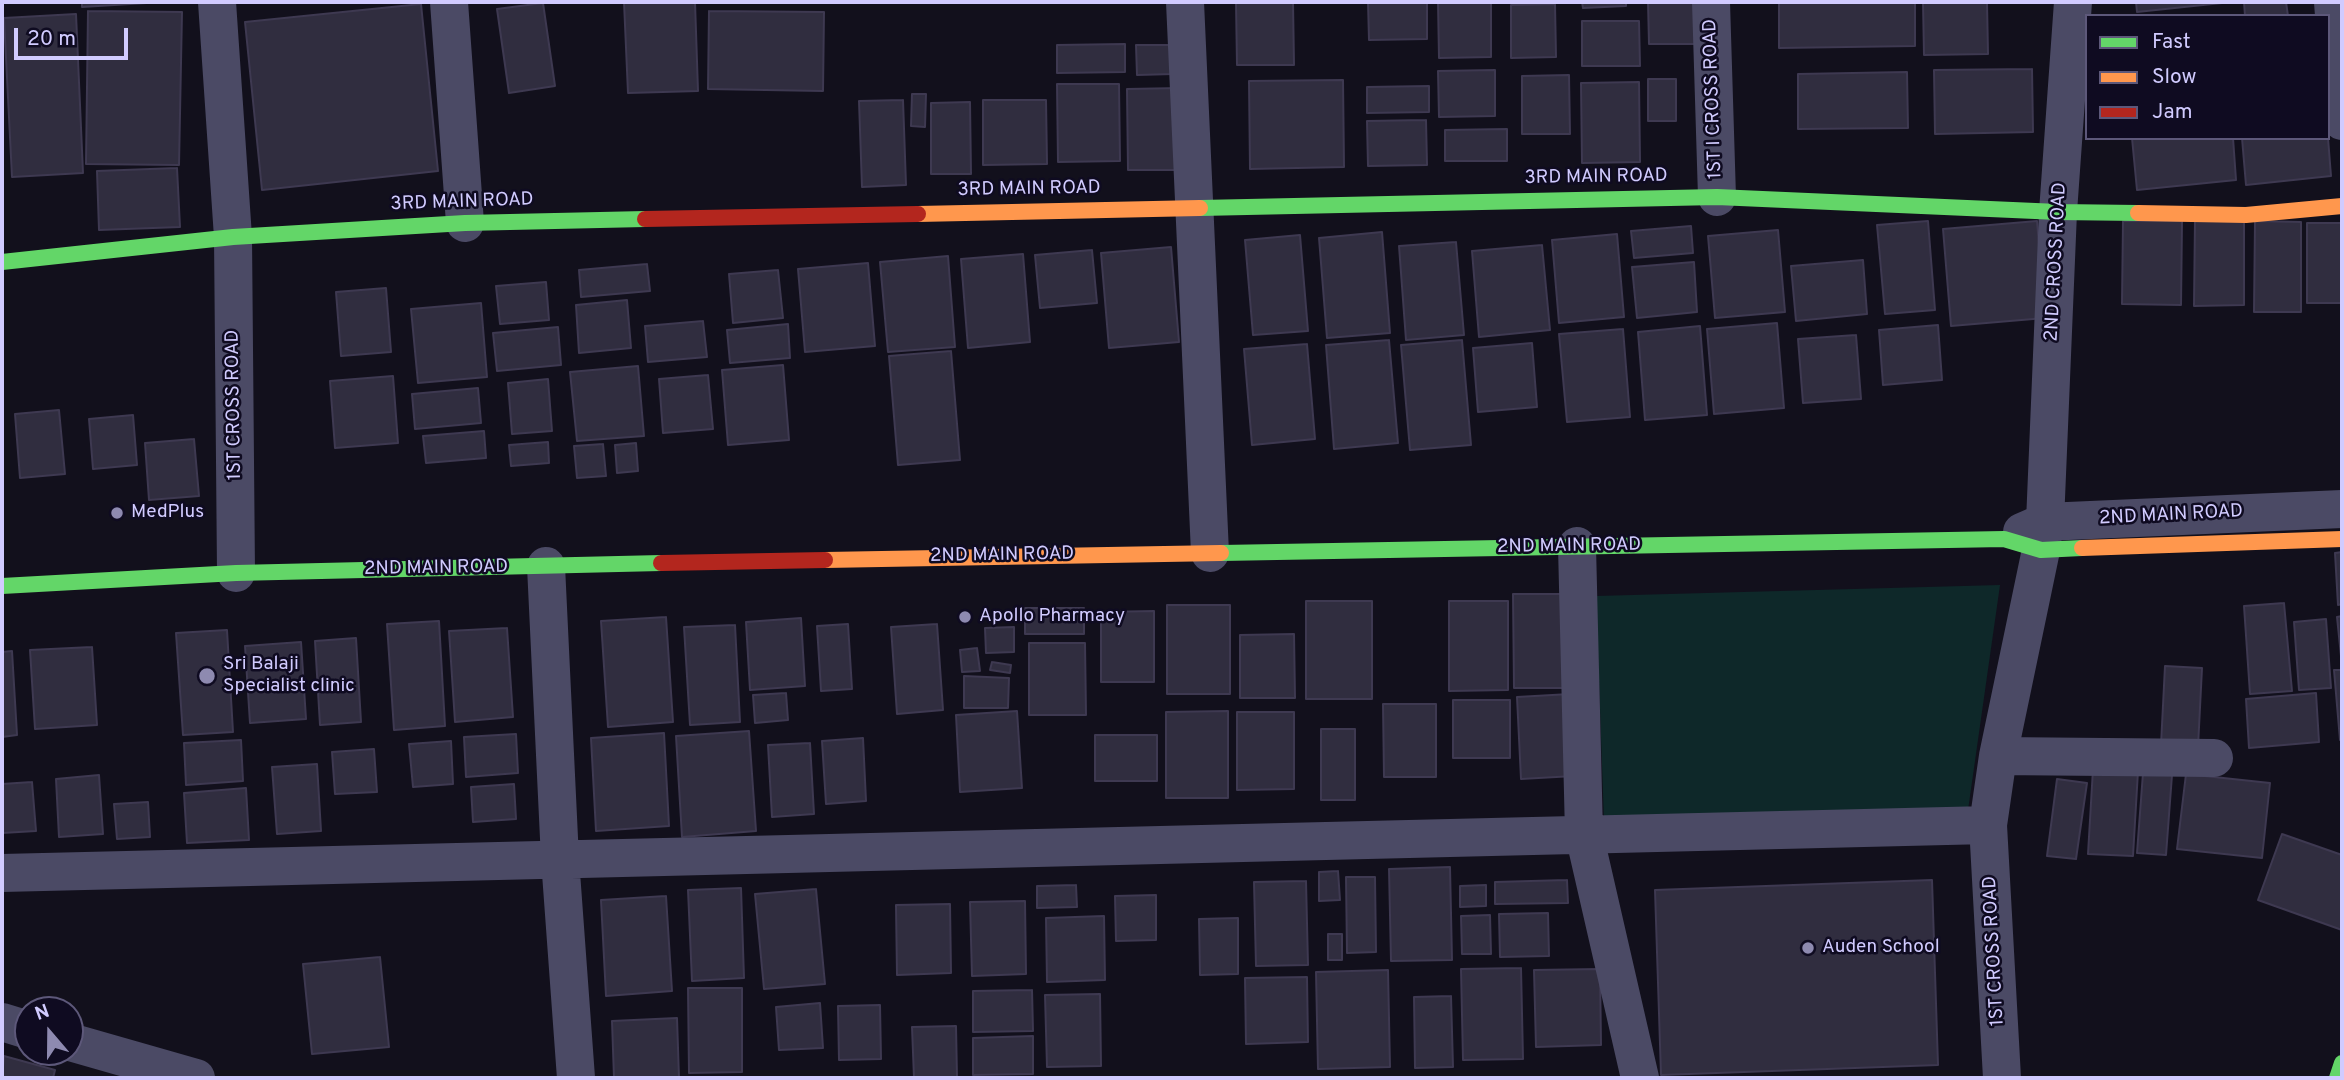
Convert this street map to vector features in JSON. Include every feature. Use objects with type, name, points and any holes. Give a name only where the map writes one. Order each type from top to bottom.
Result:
[{"type":"street","name":"1ST CROSS ROAD","points":[[217,2],[233,237],[236,573]]},
{"type":"street","points":[[449,2],[465,223]]},
{"type":"street","points":[[1185,2],[1210,553]]},
{"type":"street","name":"1ST I CROSS ROAD","points":[[1711,2],[1717,197]]},
{"type":"street","name":"2ND CROSS ROAD","points":[[1998,756],[2043,536],[2058,212],[2073,2]]},
{"type":"street","points":[[2333,2],[2342,121]]},
{"type":"street","name":"3RD MAIN ROAD","points":[[2,262],[233,237],[465,223],[1717,197],[2058,212],[2246,215],[2342,206]]},
{"type":"street","name":"2ND MAIN ROAD","points":[[2,586],[236,573],[636,563],[2004,539],[2342,509]]},
{"type":"street","name":"2ND MAIN ROAD","points":[[2043,536],[2342,539]]},
{"type":"street","points":[[1577,546],[1584,834],[1640,1078]]},
{"type":"street","points":[[546,566],[560,859],[576,1078]]},
{"type":"street","name":"1ST CROSS ROAD","points":[[1998,756],[1988,824],[2002,1078]]},
{"type":"street","points":[[1998,756],[2214,758]]},
{"type":"street","points":[[2,873],[1988,824]]},
{"type":"street","points":[[84,1046],[196,1078]]},
{"type":"street","points":[[2337,1078],[2342,1063]]},
{"type":"green space","points":[[2000,585],[1968,810],[1604,821],[1596,596]]},
{"type":"building","points":[[82,2],[163,2],[82,7]]},
{"type":"building","points":[[624,2],[695,2],[698,91],[628,93]]},
{"type":"building","points":[[1236,2],[1293,2],[1294,65],[1237,65]]},
{"type":"building","points":[[1368,2],[1427,2],[1427,39],[1369,40]]},
{"type":"building","points":[[1438,2],[1491,2],[1491,57],[1439,58]]},
{"type":"building","points":[[1582,2],[1626,2],[1626,6],[1583,8]]},
{"type":"building","points":[[1648,2],[1696,2],[1697,44],[1649,44]]},
{"type":"building","points":[[1779,2],[1915,2],[1915,46],[1779,48]]},
{"type":"building","points":[[1923,2],[1987,2],[1988,54],[1924,55]]},
{"type":"building","points":[[2136,2],[2222,2],[2222,3],[2137,12]]},
{"type":"building","points":[[2244,2],[2286,2],[2288,14],[2245,14]]},
{"type":"building","points":[[543,3],[555,86],[509,93],[497,9]]},
{"type":"building","points":[[421,4],[438,171],[262,190],[245,22]]},
{"type":"building","points":[[1555,4],[1556,57],[1511,58],[1511,5]]},
{"type":"building","points":[[88,11],[182,12],[179,165],[86,164]]},
{"type":"building","points":[[709,11],[824,12],[823,91],[708,89]]},
{"type":"building","points":[[76,14],[83,173],[12,177],[4,18]]},
{"type":"building","points":[[1582,21],[1639,21],[1640,66],[1582,66]]},
{"type":"building","points":[[1125,44],[1125,72],[1057,73],[1057,45]]},
{"type":"building","points":[[1136,45],[1173,45],[1173,74],[1137,75]]},
{"type":"building","points":[[2032,69],[2033,132],[1935,134],[1934,70]]},
{"type":"building","points":[[1495,70],[1495,116],[1439,117],[1438,71]]},
{"type":"building","points":[[1907,72],[1908,128],[1798,129],[1798,74]]},
{"type":"building","points":[[1569,75],[1570,134],[1522,134],[1522,76]]},
{"type":"building","points":[[1648,79],[1676,79],[1676,121],[1648,121]]},
{"type":"building","points":[[1343,80],[1344,167],[1250,169],[1249,81]]},
{"type":"building","points":[[1639,82],[1640,162],[1582,163],[1581,83]]},
{"type":"building","points":[[1057,84],[1119,84],[1120,161],[1058,162]]},
{"type":"building","points":[[1429,86],[1429,112],[1367,113],[1367,87]]},
{"type":"building","points":[[1181,88],[1181,170],[1128,170],[1127,89]]},
{"type":"building","points":[[912,94],[926,94],[925,127],[911,126]]},
{"type":"building","points":[[903,100],[906,185],[862,187],[859,101]]},
{"type":"building","points":[[983,100],[1046,100],[1047,164],[983,165]]},
{"type":"building","points":[[970,102],[971,174],[931,174],[931,103]]},
{"type":"building","points":[[1426,120],[1427,165],[1368,166],[1367,121]]},
{"type":"building","points":[[1507,129],[1507,161],[1445,161],[1445,130]]},
{"type":"building","points":[[2132,140],[2233,140],[2236,180],[2137,190]]},
{"type":"building","points":[[2242,140],[2328,140],[2331,176],[2246,185]]},
{"type":"building","points":[[177,168],[180,227],[99,230],[97,171]]},
{"type":"building","points":[[2195,219],[2244,219],[2244,305],[2194,306]]},
{"type":"building","points":[[1928,221],[1935,310],[1885,314],[1877,225]]},
{"type":"building","points":[[2037,221],[2045,318],[1951,326],[1943,229]]},
{"type":"building","points":[[2123,221],[2182,221],[2181,305],[2122,304]]},
{"type":"building","points":[[2255,221],[2301,222],[2301,312],[2254,312]]},
{"type":"building","points":[[2307,223],[2342,223],[2342,303],[2307,303]]},
{"type":"building","points":[[1691,226],[1693,253],[1634,258],[1631,231]]},
{"type":"building","points":[[1778,230],[1785,312],[1715,318],[1708,236]]},
{"type":"building","points":[[1382,232],[1390,333],[1327,338],[1319,238]]},
{"type":"building","points":[[1617,234],[1624,317],[1559,323],[1552,240]]},
{"type":"building","points":[[1300,235],[1308,331],[1253,335],[1245,240]]},
{"type":"building","points":[[1456,242],[1464,335],[1406,340],[1399,246]]},
{"type":"building","points":[[1542,245],[1550,330],[1479,337],[1472,251]]},
{"type":"building","points":[[1171,247],[1179,342],[1109,348],[1101,253]]},
{"type":"building","points":[[1092,250],[1097,303],[1040,308],[1035,255]]},
{"type":"building","points":[[1023,254],[1030,342],[968,348],[961,259]]},
{"type":"building","points":[[948,256],[955,347],[888,352],[880,262]]},
{"type":"building","points":[[1863,260],[1867,314],[1796,321],[1791,266]]},
{"type":"building","points":[[1694,262],[1697,312],[1637,318],[1632,267]]},
{"type":"building","points":[[868,263],[875,346],[805,352],[798,269]]},
{"type":"building","points":[[647,264],[650,291],[581,297],[579,270]]},
{"type":"building","points":[[778,270],[783,318],[733,323],[729,274]]},
{"type":"building","points":[[546,282],[549,320],[500,324],[496,286]]},
{"type":"building","points":[[386,288],[391,352],[341,356],[336,292]]},
{"type":"building","points":[[627,300],[631,348],[579,353],[576,305]]},
{"type":"building","points":[[481,303],[487,377],[418,383],[411,309]]},
{"type":"building","points":[[703,321],[707,357],[648,362],[645,326]]},
{"type":"building","points":[[1777,323],[1784,408],[1714,414],[1707,329]]},
{"type":"building","points":[[788,324],[790,358],[730,363],[727,330]]},
{"type":"building","points":[[1938,325],[1942,380],[1883,385],[1879,330]]},
{"type":"building","points":[[1700,326],[1707,415],[1645,420],[1638,332]]},
{"type":"building","points":[[558,327],[561,365],[497,371],[493,333]]},
{"type":"building","points":[[1623,329],[1630,417],[1567,422],[1559,334]]},
{"type":"building","points":[[1856,335],[1861,399],[1803,403],[1798,339]]},
{"type":"building","points":[[1389,340],[1398,443],[1334,449],[1326,345]]},
{"type":"building","points":[[1462,340],[1471,445],[1410,450],[1401,345]]},
{"type":"building","points":[[1532,343],[1537,407],[1478,412],[1473,348]]},
{"type":"building","points":[[1307,344],[1315,439],[1252,445],[1244,349]]},
{"type":"building","points":[[951,351],[960,460],[898,465],[889,356]]},
{"type":"building","points":[[783,365],[789,440],[728,445],[722,370]]},
{"type":"building","points":[[638,366],[644,436],[577,441],[570,372]]},
{"type":"building","points":[[708,375],[713,429],[663,433],[659,379]]},
{"type":"building","points":[[393,376],[398,443],[335,448],[330,381]]},
{"type":"building","points":[[548,379],[552,431],[512,434],[508,383]]},
{"type":"building","points":[[478,388],[481,423],[415,429],[412,394]]},
{"type":"building","points":[[59,410],[65,474],[20,478],[15,414]]},
{"type":"building","points":[[133,415],[137,465],[93,469],[89,419]]},
{"type":"building","points":[[484,431],[486,458],[426,463],[423,436]]},
{"type":"building","points":[[194,439],[199,496],[149,500],[145,443]]},
{"type":"building","points":[[548,442],[549,463],[511,466],[509,445]]},
{"type":"building","points":[[636,443],[638,471],[617,473],[615,445]]},
{"type":"building","points":[[603,444],[606,476],[577,478],[574,446]]},
{"type":"building","points":[[2342,552],[2342,604],[2338,605],[2335,553]]},
{"type":"building","points":[[1513,594],[1572,594],[1572,688],[1514,688]]},
{"type":"building","points":[[1306,601],[1372,601],[1372,699],[1306,699]]},
{"type":"building","points":[[1449,601],[1508,601],[1508,690],[1449,691]]},
{"type":"building","points":[[2284,603],[2292,691],[2250,694],[2244,606]]},
{"type":"building","points":[[1167,605],[1230,605],[1230,694],[1167,694]]},
{"type":"building","points":[[1025,608],[1084,608],[1084,634],[1025,634]]},
{"type":"building","points":[[1154,611],[1154,682],[1101,682],[1101,612]]},
{"type":"building","points":[[2342,616],[2342,666],[2337,617]]},
{"type":"building","points":[[666,617],[673,722],[608,727],[601,621]]},
{"type":"building","points":[[801,618],[805,686],[750,690],[746,622]]},
{"type":"building","points":[[2326,619],[2331,688],[2299,690],[2294,622]]},
{"type":"building","points":[[439,621],[445,726],[394,730],[387,624]]},
{"type":"building","points":[[848,624],[852,689],[821,691],[817,626]]},
{"type":"building","points":[[937,624],[943,710],[897,714],[891,627]]},
{"type":"building","points":[[735,625],[740,722],[690,725],[684,627]]},
{"type":"building","points":[[1014,627],[1014,652],[986,653],[985,628]]},
{"type":"building","points":[[507,628],[513,717],[455,722],[449,631]]},
{"type":"building","points":[[227,630],[233,732],[183,735],[176,633]]},
{"type":"building","points":[[1294,634],[1295,698],[1240,698],[1240,635]]},
{"type":"building","points":[[356,638],[361,722],[320,725],[315,641]]},
{"type":"building","points":[[301,642],[306,719],[250,723],[245,646]]},
{"type":"building","points":[[1029,643],[1085,643],[1086,715],[1029,715]]},
{"type":"building","points":[[92,647],[97,725],[35,729],[30,650]]},
{"type":"building","points":[[977,648],[980,671],[962,672],[960,650]]},
{"type":"building","points":[[12,651],[17,735],[2,737],[2,652]]},
{"type":"building","points":[[992,662],[1011,665],[1010,673],[990,670]]},
{"type":"building","points":[[2165,666],[2202,668],[2198,747],[2161,745]]},
{"type":"building","points":[[2334,670],[2342,670],[2342,740],[2340,740]]},
{"type":"building","points":[[964,676],[1009,678],[1008,708],[964,708]]},
{"type":"building","points":[[786,693],[788,720],[755,723],[753,695]]},
{"type":"building","points":[[2316,693],[2319,742],[2249,748],[2246,699]]},
{"type":"building","points":[[1570,694],[1574,776],[1521,779],[1517,697]]},
{"type":"building","points":[[1453,700],[1510,700],[1510,758],[1453,758]]},
{"type":"building","points":[[1383,704],[1436,704],[1436,777],[1384,777]]},
{"type":"building","points":[[1017,711],[1022,788],[960,792],[956,715]]},
{"type":"building","points":[[1228,711],[1228,798],[1166,798],[1166,712]]},
{"type":"building","points":[[1237,712],[1294,712],[1294,789],[1237,790]]},
{"type":"building","points":[[1321,729],[1355,729],[1355,800],[1321,800]]},
{"type":"building","points":[[749,731],[756,831],[682,837],[676,736]]},
{"type":"building","points":[[664,733],[669,826],[596,831],[591,738]]},
{"type":"building","points":[[516,734],[518,773],[466,777],[464,737]]},
{"type":"building","points":[[1095,735],[1157,735],[1157,781],[1095,781]]},
{"type":"building","points":[[863,738],[866,801],[826,804],[822,741]]},
{"type":"building","points":[[241,740],[243,781],[186,785],[184,743]]},
{"type":"building","points":[[451,741],[453,784],[413,787],[409,744]]},
{"type":"building","points":[[810,743],[814,814],[772,817],[768,745]]},
{"type":"building","points":[[374,749],[377,792],[335,794],[332,752]]},
{"type":"building","points":[[317,764],[321,831],[277,834],[272,767]]},
{"type":"building","points":[[2093,769],[2138,771],[2133,856],[2088,854]]},
{"type":"building","points":[[2143,773],[2172,775],[2166,855],[2137,853]]},
{"type":"building","points":[[2186,774],[2270,783],[2262,858],[2177,849]]},
{"type":"building","points":[[99,775],[103,834],[59,837],[56,779]]},
{"type":"building","points":[[2057,779],[2087,783],[2076,859],[2047,856]]},
{"type":"building","points":[[32,782],[36,831],[2,833],[2,784]]},
{"type":"building","points":[[514,784],[516,819],[473,822],[471,787]]},
{"type":"building","points":[[246,788],[249,840],[187,843],[184,793]]},
{"type":"building","points":[[148,802],[150,837],[117,839],[114,804]]},
{"type":"building","points":[[2282,834],[2342,855],[2342,930],[2258,900]]},
{"type":"building","points":[[1450,867],[1452,960],[1391,961],[1389,869]]},
{"type":"building","points":[[1338,871],[1340,900],[1319,901],[1319,872]]},
{"type":"building","points":[[1346,877],[1375,877],[1376,952],[1347,953]]},
{"type":"building","points":[[1567,880],[1568,903],[1495,904],[1495,882]]},
{"type":"building","points":[[1932,880],[1938,1065],[1661,1075],[1655,890]]},
{"type":"building","points":[[1306,881],[1308,965],[1256,966],[1254,882]]},
{"type":"building","points":[[1076,885],[1077,907],[1037,908],[1037,886]]},
{"type":"building","points":[[1486,885],[1486,906],[1460,907],[1460,886]]},
{"type":"building","points":[[741,888],[744,978],[692,981],[688,890]]},
{"type":"building","points":[[816,889],[825,984],[764,989],[755,894]]},
{"type":"building","points":[[1156,895],[1156,940],[1116,941],[1115,896]]},
{"type":"building","points":[[666,896],[672,991],[606,996],[601,900]]},
{"type":"building","points":[[1025,901],[1026,974],[972,976],[970,902]]},
{"type":"building","points":[[950,904],[951,973],[897,975],[896,905]]},
{"type":"building","points":[[1548,913],[1549,956],[1500,957],[1499,914]]},
{"type":"building","points":[[1490,915],[1491,954],[1462,954],[1461,916]]},
{"type":"building","points":[[1104,916],[1105,980],[1047,982],[1046,918]]},
{"type":"building","points":[[1238,918],[1238,974],[1200,975],[1199,919]]},
{"type":"building","points":[[1328,934],[1342,934],[1342,960],[1328,960]]},
{"type":"building","points":[[380,957],[389,1047],[312,1054],[303,964]]},
{"type":"building","points":[[1521,968],[1523,1059],[1463,1060],[1461,969]]},
{"type":"building","points":[[1600,969],[1601,1045],[1536,1047],[1534,970]]},
{"type":"building","points":[[1388,970],[1390,1067],[1318,1069],[1316,972]]},
{"type":"building","points":[[1307,977],[1308,1042],[1246,1044],[1245,978]]},
{"type":"building","points":[[688,988],[742,988],[742,1072],[689,1073]]},
{"type":"building","points":[[1032,990],[1033,1031],[973,1032],[973,991]]},
{"type":"building","points":[[1100,994],[1101,1066],[1047,1067],[1045,995]]},
{"type":"building","points":[[1451,996],[1453,1067],[1415,1068],[1414,997]]},
{"type":"building","points":[[820,1003],[823,1048],[779,1050],[776,1007]]},
{"type":"building","points":[[880,1005],[881,1059],[839,1060],[838,1006]]},
{"type":"building","points":[[677,1018],[679,1078],[614,1078],[612,1021]]},
{"type":"building","points":[[956,1026],[957,1078],[914,1078],[912,1027]]},
{"type":"building","points":[[1033,1036],[1033,1074],[973,1075],[973,1038]]},
{"type":"building","points":[[4,1056],[14,1059],[14,1066],[40,1066],[55,1070],[53,1078],[2,1078]]},
{"type":"traffic: fast","points":[[1200,208],[1717,197],[2138,213]]},
{"type":"traffic: fast","points":[[2,262],[233,237],[465,223],[645,219]]},
{"type":"traffic: fast","points":[[1221,553],[2004,539],[2041,550],[2082,548]]},
{"type":"traffic: fast","points":[[2,586],[236,573],[661,563]]},
{"type":"traffic: fast","points":[[2337,1078],[2342,1063]]},
{"type":"traffic: slow","points":[[2138,213],[2246,215],[2342,206]]},
{"type":"traffic: slow","points":[[918,214],[1200,208]]},
{"type":"traffic: slow","points":[[2082,548],[2342,539]]},
{"type":"traffic: slow","points":[[825,560],[1221,553]]},
{"type":"traffic: jam","points":[[645,219],[918,214]]},
{"type":"traffic: jam","points":[[661,563],[825,560]]},
{"type":"place","name":"MedPlus","points":[[117,513]]},
{"type":"place","name":"Apollo Pharmacy","points":[[965,617]]},
{"type":"place","name":"Sri Balaji Specialist clinic","points":[[207,676]]},
{"type":"place","name":"Auden School","points":[[1808,948]]}]
